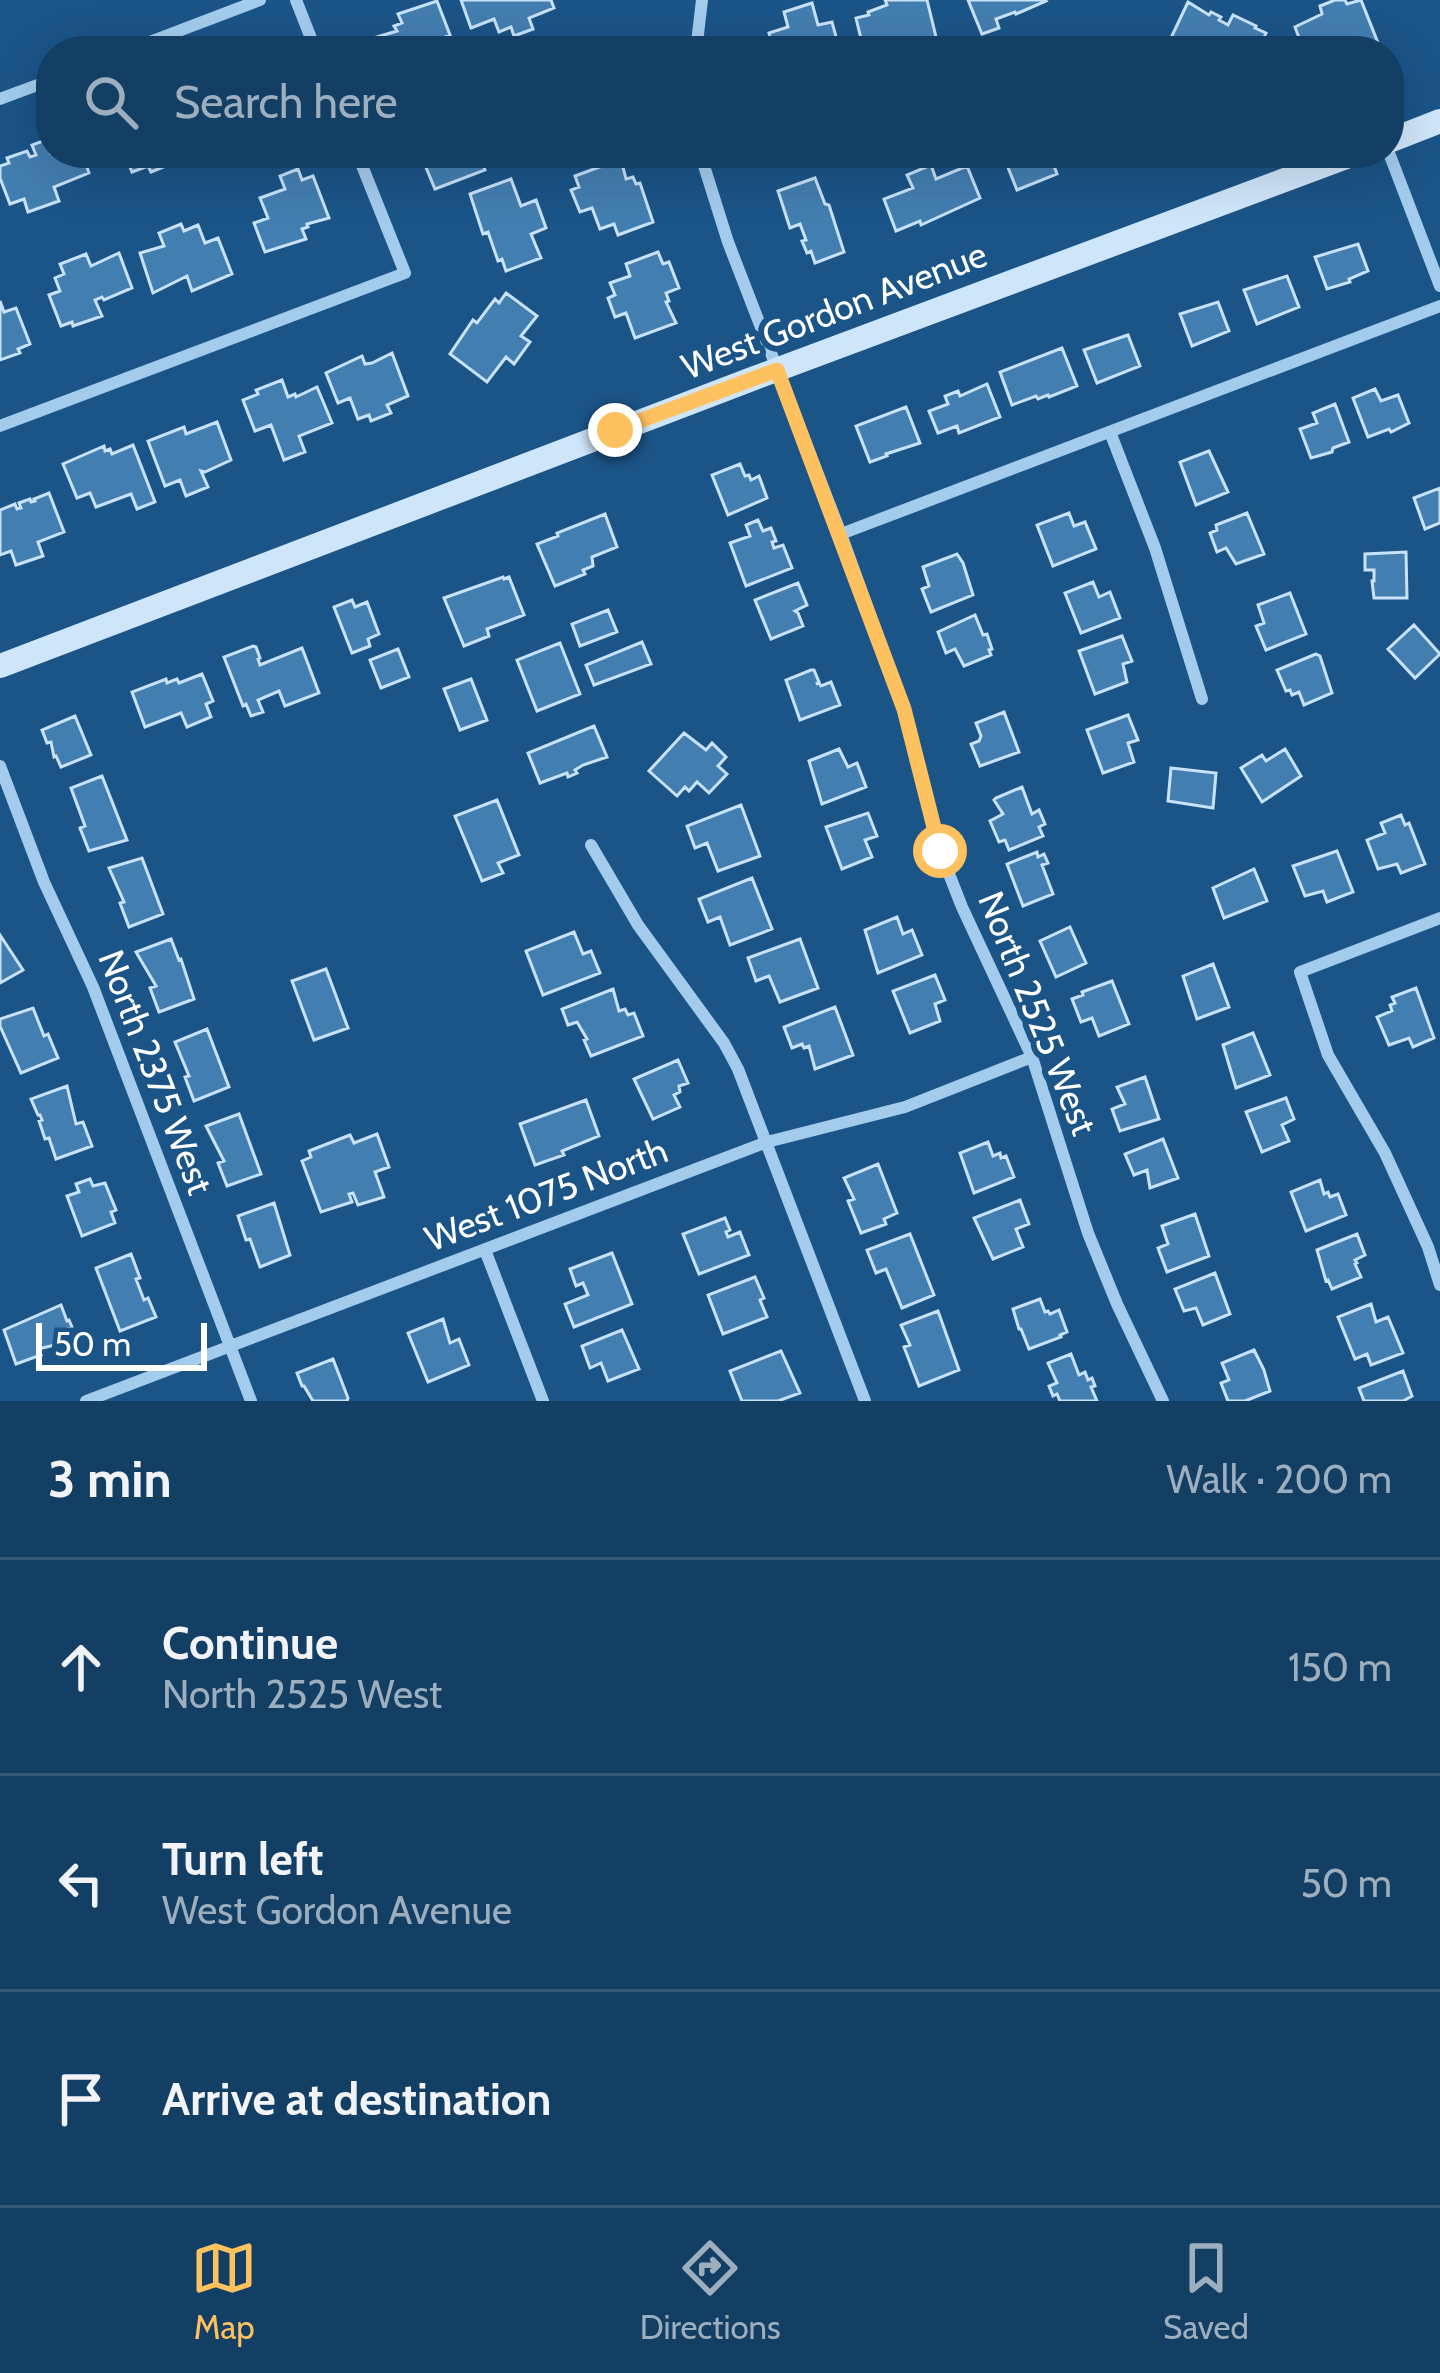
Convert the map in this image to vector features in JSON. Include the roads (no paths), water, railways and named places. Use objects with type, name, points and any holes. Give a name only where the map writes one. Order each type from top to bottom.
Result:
[{"type":"main road","points":[[1404,135],[1440,122]]},
{"type":"main road","name":"West Gordon Avenue","points":[[0,666],[1317,168]]},
{"type":"street","points":[[165,36],[260,0]]},
{"type":"street","points":[[296,0],[310,36]]},
{"type":"street","points":[[698,36],[702,0]]},
{"type":"street","points":[[0,99],[36,86]]},
{"type":"street","points":[[0,426],[405,273],[363,168]]},
{"type":"street","name":"North 2525 West","points":[[705,168],[728,242],[904,709],[940,851],[1032,1057],[1088,1233],[1163,1401]]},
{"type":"street","points":[[1395,168],[1440,286]]},
{"type":"street","points":[[841,535],[1440,306]]},
{"type":"street","points":[[1110,432],[1155,548],[1202,699]]},
{"type":"street","name":"North 2375 West","points":[[0,766],[44,882],[93,987],[250,1401]]},
{"type":"street","points":[[591,844],[638,925],[738,1069],[865,1401]]},
{"type":"street","points":[[1440,918],[1300,972],[1328,1055],[1385,1154],[1428,1246],[1440,1285]]},
{"type":"street","name":"West 1075 North","points":[[86,1401],[767,1142],[905,1107],[1032,1057]]},
{"type":"street","points":[[485,1250],[543,1401]]}]
